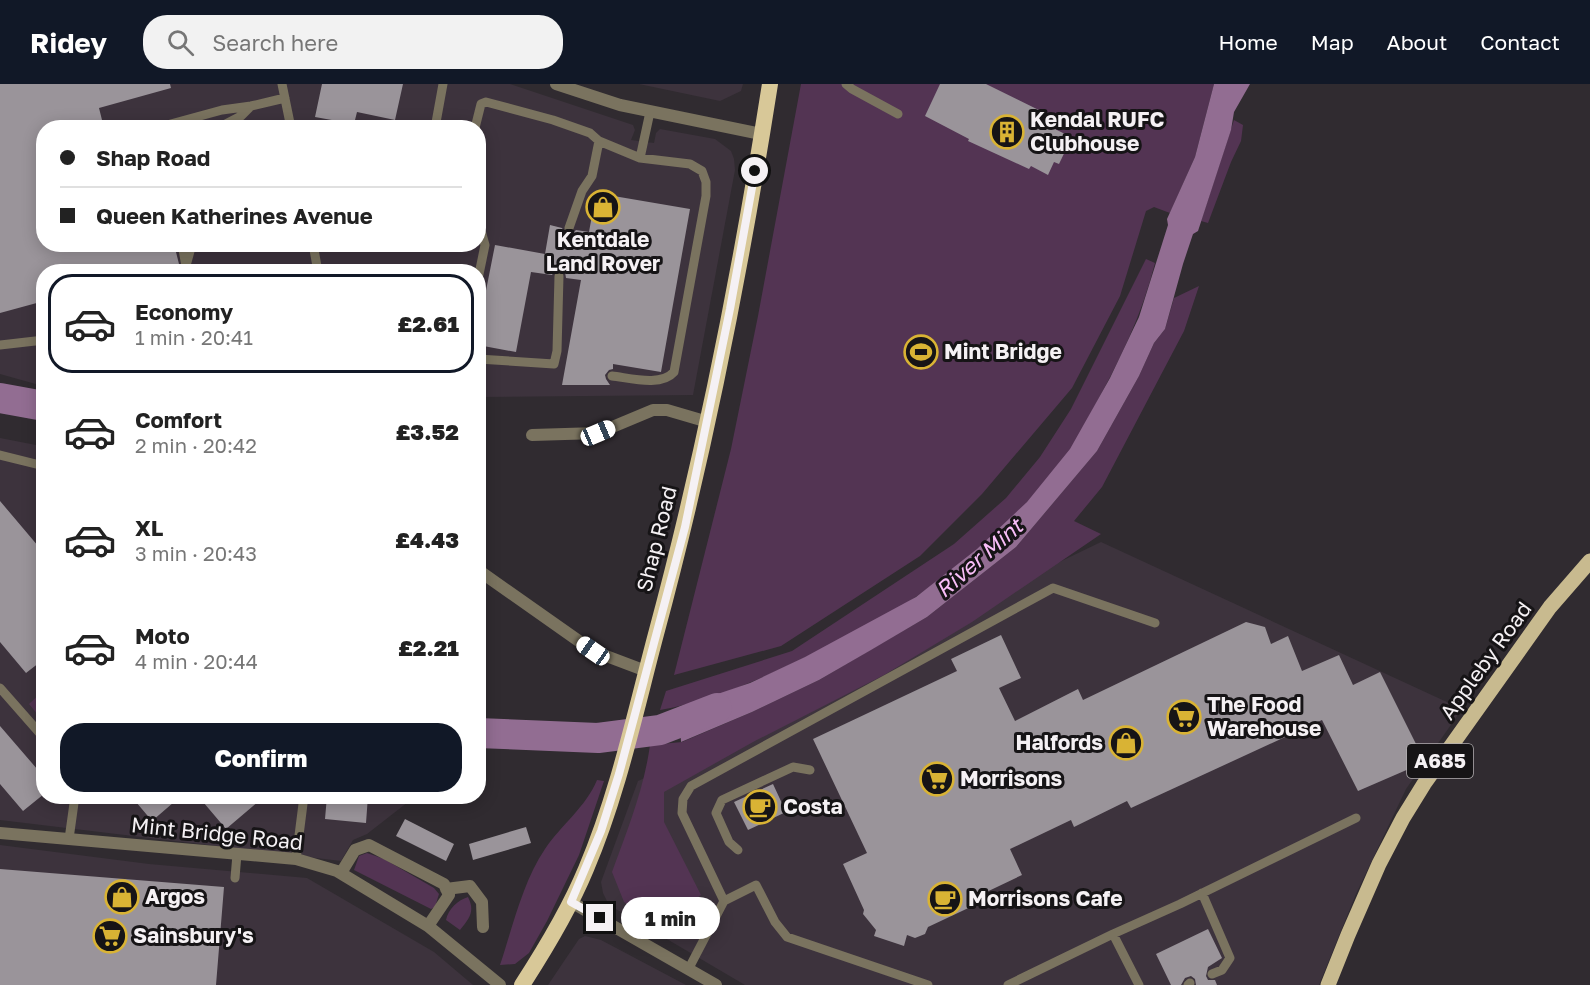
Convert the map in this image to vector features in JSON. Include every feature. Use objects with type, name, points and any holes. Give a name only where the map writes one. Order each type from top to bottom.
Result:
[{"type":"highway","name":"Shap Road","points":[[522,985],[548,945],[571,902],[601,831],[625,756],[685,527],[708,422],[770,84]]},
{"type":"main road","name":"Appleby Road","points":[[1328,985],[1379,864],[1402,818],[1550,607],[1590,561]]},
{"type":"street","points":[[556,84],[620,105],[761,134]]},
{"type":"street","points":[[532,435],[598,433],[653,410],[667,411],[708,422]]},
{"type":"street","points":[[486,576],[593,651],[646,671]]},
{"type":"street","name":"Mint Bridge Road","points":[[0,833],[296,859],[341,873],[428,926],[500,985]]},
{"type":"street","points":[[341,873],[355,850],[369,845],[444,884],[449,895],[428,926]]},
{"type":"street","points":[[447,889],[470,886],[482,902],[483,927]]},
{"type":"street","points":[[571,902],[716,985]]},
{"type":"lane","points":[[282,84],[289,120]]},
{"type":"lane","points":[[436,120],[443,84]]},
{"type":"lane","points":[[846,84],[898,114]]},
{"type":"lane","points":[[185,120],[222,110],[285,98]]},
{"type":"lane","points":[[476,120],[481,104],[486,102],[553,120],[590,133],[600,141],[640,158],[690,164],[702,171],[706,182],[706,196],[674,372],[669,378],[660,380],[612,376]]},
{"type":"lane","points":[[233,120],[251,106]]},
{"type":"lane","points":[[640,158],[650,112]]},
{"type":"lane","points":[[568,228],[582,191],[592,176],[600,141]]},
{"type":"lane","points":[[554,364],[557,351],[559,276]]},
{"type":"lane","points":[[0,345],[36,341]]},
{"type":"lane","points":[[486,360],[566,366]]},
{"type":"lane","points":[[0,455],[36,464]]},
{"type":"lane","points":[[724,901],[682,813],[683,799],[691,786],[1053,588],[1155,623]]},
{"type":"lane","points":[[0,688],[36,729]]},
{"type":"lane","points":[[738,850],[729,842],[716,813],[722,800],[793,767],[810,770]]},
{"type":"lane","points":[[69,839],[74,804]]},
{"type":"lane","points":[[296,859],[303,804]]},
{"type":"lane","points":[[1008,985],[1356,818]]},
{"type":"lane","points":[[236,878],[237,854]]},
{"type":"lane","points":[[688,970],[724,901],[756,885],[774,922],[787,937],[928,985]]},
{"type":"lane","points":[[1202,893],[1230,958],[1222,970],[1212,974]]},
{"type":"lane","points":[[1113,934],[1139,985]]},
{"type":"shaded area","name":"Kentdale Land Rover","points":[[0,84],[510,84],[633,125],[635,130],[631,140],[654,143],[656,133],[660,129],[715,139],[731,151],[734,159],[735,170],[693,395],[486,397],[486,264],[36,264],[36,384],[0,374]]},
{"type":"shaded area","points":[[639,84],[743,84],[741,91],[720,101]]},
{"type":"shaded area","name":"Mint Bridge","points":[[801,84],[1214,84],[1195,157],[1170,213],[1154,207],[1146,211],[1120,296],[1072,388],[982,494],[920,556],[781,646],[674,675],[731,449]]},
{"type":"shaded area","points":[[1234,120],[1243,125],[1241,141],[1208,223],[1201,221]]},
{"type":"shaded area","points":[[1146,259],[1155,263],[1150,282],[1137,320],[1103,391],[1071,449],[1039,489],[1000,529],[937,582],[874,622],[747,684],[704,699],[660,710],[666,691],[792,651],[954,544],[1006,498],[1040,457],[1071,409]]},
{"type":"shaded area","points":[[1199,286],[1184,331],[1102,487],[1074,521],[1101,534],[972,622],[884,675],[753,742],[664,792],[664,822],[701,895],[657,926],[624,902],[612,872],[639,794],[650,745],[682,742],[819,680],[927,617],[1016,547],[1097,451],[1139,376],[1154,343],[1165,329],[1174,298]]},
{"type":"shaded area","points":[[0,438],[36,445],[36,804],[405,804],[367,834],[353,840],[341,861],[0,820]]},
{"type":"shaded area","points":[[1101,542],[1462,709],[1406,789],[1356,894],[1319,985],[745,985],[609,905],[601,882],[638,781],[702,752],[1045,569]]},
{"type":"shaded area","points":[[36,698],[36,712],[29,704]]},
{"type":"shaded area","points":[[597,780],[604,781],[579,855],[547,921],[529,953],[515,964],[500,965],[519,906],[537,862],[551,840],[586,799]]},
{"type":"shaded area","points":[[0,845],[149,864],[307,878],[434,952],[473,985],[0,985]]},
{"type":"shaded area","points":[[367,853],[384,859],[434,888],[439,894],[435,907],[431,909],[354,870],[359,856]]},
{"type":"shaded area","points":[[468,897],[471,906],[470,914],[460,930],[446,920],[454,906]]},
{"type":"shaded area","points":[[585,936],[601,940],[686,985],[548,985],[579,939]]},
{"type":"water","points":[[1214,84],[1250,84],[1234,112],[1231,130],[1198,231],[1193,234],[1183,264],[1165,329],[1154,343],[1139,376],[1097,451],[1016,547],[927,617],[819,680],[681,742],[679,707],[750,683],[805,657],[916,597],[977,549],[1027,502],[1070,449],[1110,378],[1139,317],[1168,225],[1167,219],[1195,157]]},
{"type":"building","points":[[0,84],[170,84],[171,88],[99,108],[102,120],[36,120],[36,252],[176,252],[179,264],[36,264],[36,303],[0,313]]},
{"type":"building","points":[[322,84],[403,84],[395,120],[357,112],[355,120],[315,117]]},
{"type":"building","name":"Kendal RUFC Clubhouse","points":[[940,84],[986,84],[1055,118],[1051,127],[1071,139],[1059,164],[1054,162],[1048,175],[1031,166],[1029,169],[968,141],[969,139],[925,116]]},
{"type":"building","points":[[596,193],[690,209],[661,372],[613,364],[613,369],[605,375],[610,385],[562,385],[581,280],[566,278],[565,272],[560,269],[555,270],[552,275],[531,272],[516,352],[486,346],[486,291],[495,245],[545,254],[550,225],[562,228],[567,234],[576,230],[589,232]]},
{"type":"building","points":[[0,501],[36,544],[36,665],[26,673],[0,642]]},
{"type":"building","points":[[1246,622],[1265,627],[1271,644],[1288,636],[1302,671],[1339,655],[1353,685],[1380,672],[1425,762],[1358,791],[1322,720],[1131,808],[1127,801],[1074,827],[1071,820],[1010,849],[1022,875],[976,897],[979,903],[928,927],[925,934],[915,938],[907,935],[904,946],[874,936],[876,930],[863,914],[864,910],[843,864],[867,853],[813,739],[957,671],[951,659],[1001,635],[1021,678],[999,688],[1015,721],[1078,689],[1083,700]]},
{"type":"building","points":[[0,726],[36,768],[36,800],[23,811],[0,784]]},
{"type":"building","name":"Costa","points":[[773,784],[786,812],[748,830],[734,802]]},
{"type":"building","points":[[138,804],[172,804],[152,821]]},
{"type":"building","points":[[205,804],[256,804],[226,829]]},
{"type":"building","points":[[326,804],[367,804],[366,823],[325,819]]},
{"type":"building","points":[[405,819],[454,844],[446,861],[396,836]]},
{"type":"building","points":[[526,827],[531,843],[473,860],[469,844]]},
{"type":"building","name":"Sainsbury's","points":[[0,869],[224,887],[216,985],[0,985]]},
{"type":"building","points":[[1208,929],[1222,958],[1208,967],[1206,976],[1208,980],[1215,980],[1217,985],[1196,985],[1195,979],[1191,976],[1185,978],[1181,985],[1171,985],[1156,954]]},
{"type":"waterway","name":"River Mint","points":[[0,398],[36,405]]},
{"type":"waterway","name":"River Mint","points":[[486,733],[598,738],[660,730],[717,708]]},
{"type":"place","name":"Kendal RUFC Clubhouse","points":[[1007,132]]},
{"type":"place","name":"Kentdale Land Rover","points":[[603,207]]},
{"type":"place","name":"Mint Bridge","points":[[921,352]]},
{"type":"place","name":"The Food Warehouse","points":[[1184,717]]},
{"type":"place","name":"Halfords","points":[[1126,743]]},
{"type":"place","name":"Morrisons","points":[[937,779]]},
{"type":"place","name":"Costa","points":[[760,807]]},
{"type":"place","name":"Argos","points":[[122,897]]},
{"type":"place","name":"Morrisons Cafe","points":[[945,899]]},
{"type":"place","name":"Sainsbury's","points":[[110,936]]},
{"type":"route","points":[[600,918],[571,902],[601,831],[619,774],[685,527],[730,309],[755,171]]}]
